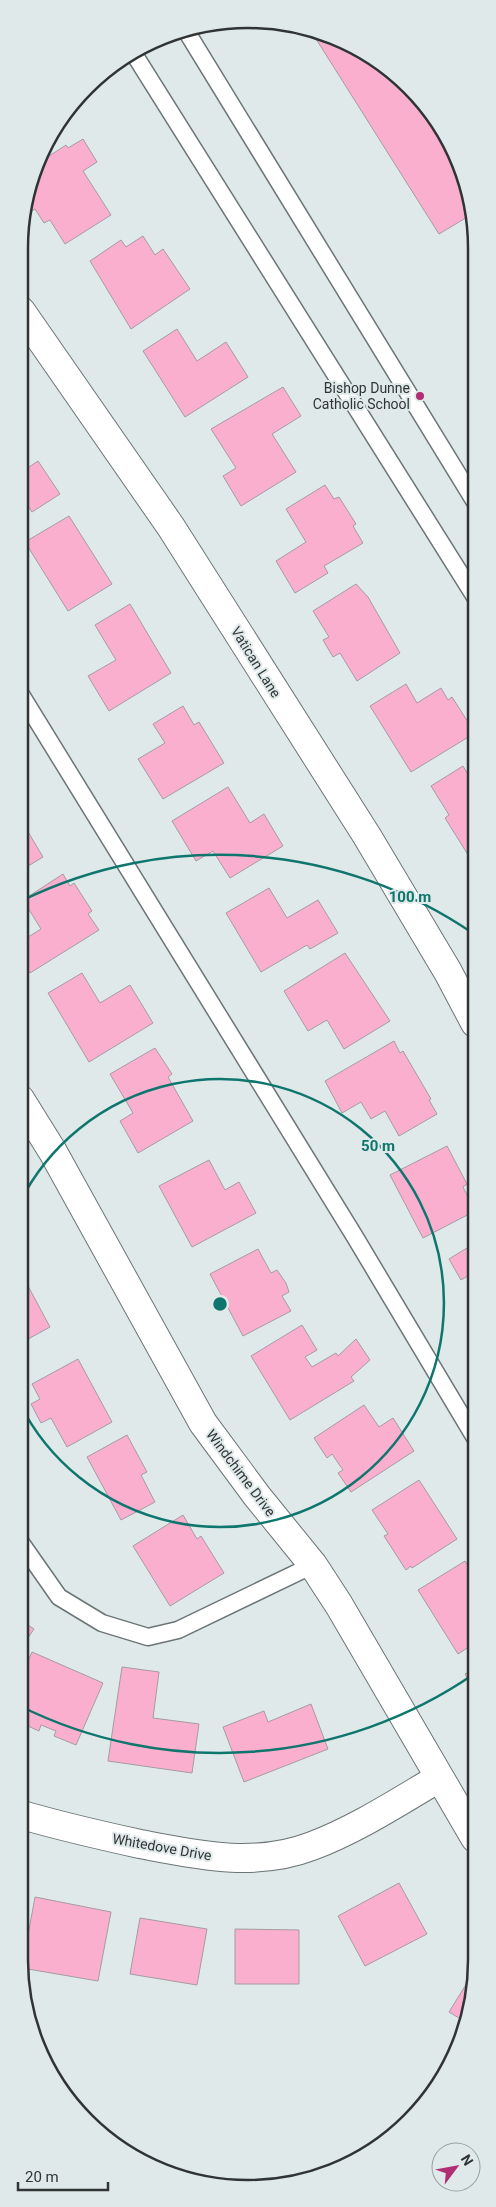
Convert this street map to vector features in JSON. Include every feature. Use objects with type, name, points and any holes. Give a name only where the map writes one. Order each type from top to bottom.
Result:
[{"type":"street","name":"Vatican Lane","points":[[28,321],[176,536],[367,836],[448,972],[468,1010]]},
{"type":"street","name":"Windchime Drive","points":[[28,1112],[53,1152],[203,1423],[257,1496],[314,1565],[468,1826]]},
{"type":"street","name":"Whitedove Drive","points":[[28,1817],[70,1829],[206,1857],[269,1857],[311,1847],[355,1827],[439,1778]]},
{"type":"lane","points":[[188,36],[468,491]]},
{"type":"lane","points":[[136,58],[468,586]]},
{"type":"lane","points":[[28,705],[344,1220],[468,1426]]},
{"type":"lane","points":[[28,1553],[59,1597],[102,1623],[148,1638],[178,1630],[314,1565]]},
{"type":"building","points":[[315,38],[346,50],[382,73],[404,92],[431,125],[452,164],[461,191],[467,217],[439,234]]},
{"type":"building","points":[[83,139],[97,162],[83,171],[111,215],[65,244],[50,220],[44,223],[35,209],[32,211],[31,209],[39,177],[47,158],[66,145],[68,148]]},
{"type":"building","points":[[143,236],[155,255],[163,249],[190,289],[131,329],[90,261],[121,240],[126,247]]},
{"type":"building","points":[[177,329],[197,361],[226,342],[248,377],[185,417],[143,351]]},
{"type":"building","points":[[283,387],[301,416],[272,434],[296,472],[241,506],[223,476],[236,468],[211,429]]},
{"type":"building","points":[[38,461],[60,494],[32,512],[28,506],[28,468]]},
{"type":"building","points":[[325,485],[334,499],[339,497],[356,524],[353,526],[363,543],[324,566],[328,573],[295,593],[276,561],[306,542],[286,509]]},
{"type":"building","points":[[69,516],[112,584],[68,611],[28,547],[28,540]]},
{"type":"building","points":[[356,584],[368,597],[400,653],[357,681],[340,653],[333,657],[323,640],[329,637],[313,611]]},
{"type":"building","points":[[130,604],[171,673],[109,711],[88,676],[116,660],[95,625]]},
{"type":"building","points":[[406,684],[417,703],[441,688],[448,700],[452,697],[468,722],[468,737],[411,772],[370,706]]},
{"type":"building","points":[[183,706],[194,725],[199,722],[224,763],[163,799],[138,759],[165,743],[153,724]]},
{"type":"building","points":[[463,766],[468,774],[468,855],[445,818],[449,815],[431,786]]},
{"type":"building","points":[[228,787],[250,823],[264,814],[283,846],[230,878],[213,851],[196,861],[172,821]]},
{"type":"building","points":[[28,832],[43,857],[28,866]]},
{"type":"building","points":[[63,874],[70,886],[74,883],[92,911],[88,914],[99,930],[30,973],[28,970],[28,937],[41,929],[28,908],[28,897]]},
{"type":"building","points":[[269,888],[287,918],[318,900],[338,933],[310,949],[307,945],[261,972],[226,913]]},
{"type":"building","points":[[345,953],[390,1021],[344,1049],[327,1020],[308,1031],[284,991]]},
{"type":"building","points":[[82,973],[100,1003],[130,985],[153,1023],[89,1062],[48,993]]},
{"type":"building","points":[[394,1041],[400,1053],[403,1051],[431,1099],[429,1100],[437,1114],[399,1136],[385,1111],[371,1119],[361,1102],[342,1113],[325,1081]]},
{"type":"building","points":[[155,1048],[172,1074],[168,1077],[193,1121],[138,1153],[120,1121],[133,1113],[110,1074]]},
{"type":"building","points":[[447,1146],[467,1184],[463,1187],[468,1197],[468,1215],[423,1238],[390,1175]]},
{"type":"building","points":[[209,1160],[225,1190],[239,1182],[256,1213],[192,1247],[159,1186]]},
{"type":"building","points":[[468,1247],[468,1276],[461,1280],[449,1259]]},
{"type":"building","points":[[258,1249],[271,1273],[277,1270],[286,1283],[289,1292],[282,1296],[291,1311],[243,1336],[210,1274]]},
{"type":"building","points":[[28,1286],[50,1327],[28,1339]]},
{"type":"building","points":[[302,1325],[317,1350],[305,1357],[312,1367],[336,1353],[338,1356],[356,1339],[370,1360],[351,1377],[354,1381],[290,1420],[251,1356]]},
{"type":"building","points":[[78,1359],[112,1422],[67,1447],[51,1418],[41,1423],[31,1404],[40,1399],[32,1384]]},
{"type":"building","points":[[364,1405],[379,1427],[393,1418],[414,1451],[351,1492],[338,1473],[343,1470],[332,1454],[327,1458],[314,1438]]},
{"type":"building","points":[[127,1435],[147,1472],[141,1475],[155,1502],[121,1520],[87,1457]]},
{"type":"building","points":[[419,1480],[457,1539],[406,1570],[384,1536],[388,1534],[372,1510]]},
{"type":"building","points":[[183,1515],[197,1539],[201,1536],[224,1573],[170,1606],[133,1546]]},
{"type":"building","points":[[465,1561],[468,1566],[468,1648],[458,1654],[418,1590]]},
{"type":"building","points":[[28,1625],[34,1629],[28,1638]]},
{"type":"building","points":[[32,1652],[103,1683],[76,1745],[54,1736],[56,1731],[41,1725],[39,1731],[28,1726],[28,1661]]},
{"type":"building","points":[[122,1667],[159,1672],[153,1718],[199,1724],[192,1773],[108,1761]]},
{"type":"building","points":[[311,1704],[328,1749],[244,1782],[223,1727],[264,1711],[268,1722]]},
{"type":"building","points":[[399,1883],[427,1934],[365,1966],[338,1916]]},
{"type":"building","points":[[35,1897],[111,1912],[98,1981],[28,1969],[28,1935]]},
{"type":"building","points":[[140,1918],[207,1929],[197,1985],[130,1974]]},
{"type":"building","points":[[235,1929],[299,1930],[299,1984],[235,1984]]},
{"type":"building","points":[[467,1982],[460,2019],[449,2012]]},
{"type":"place","name":"Bishop Dunne Catholic School","points":[[420,396]]}]
